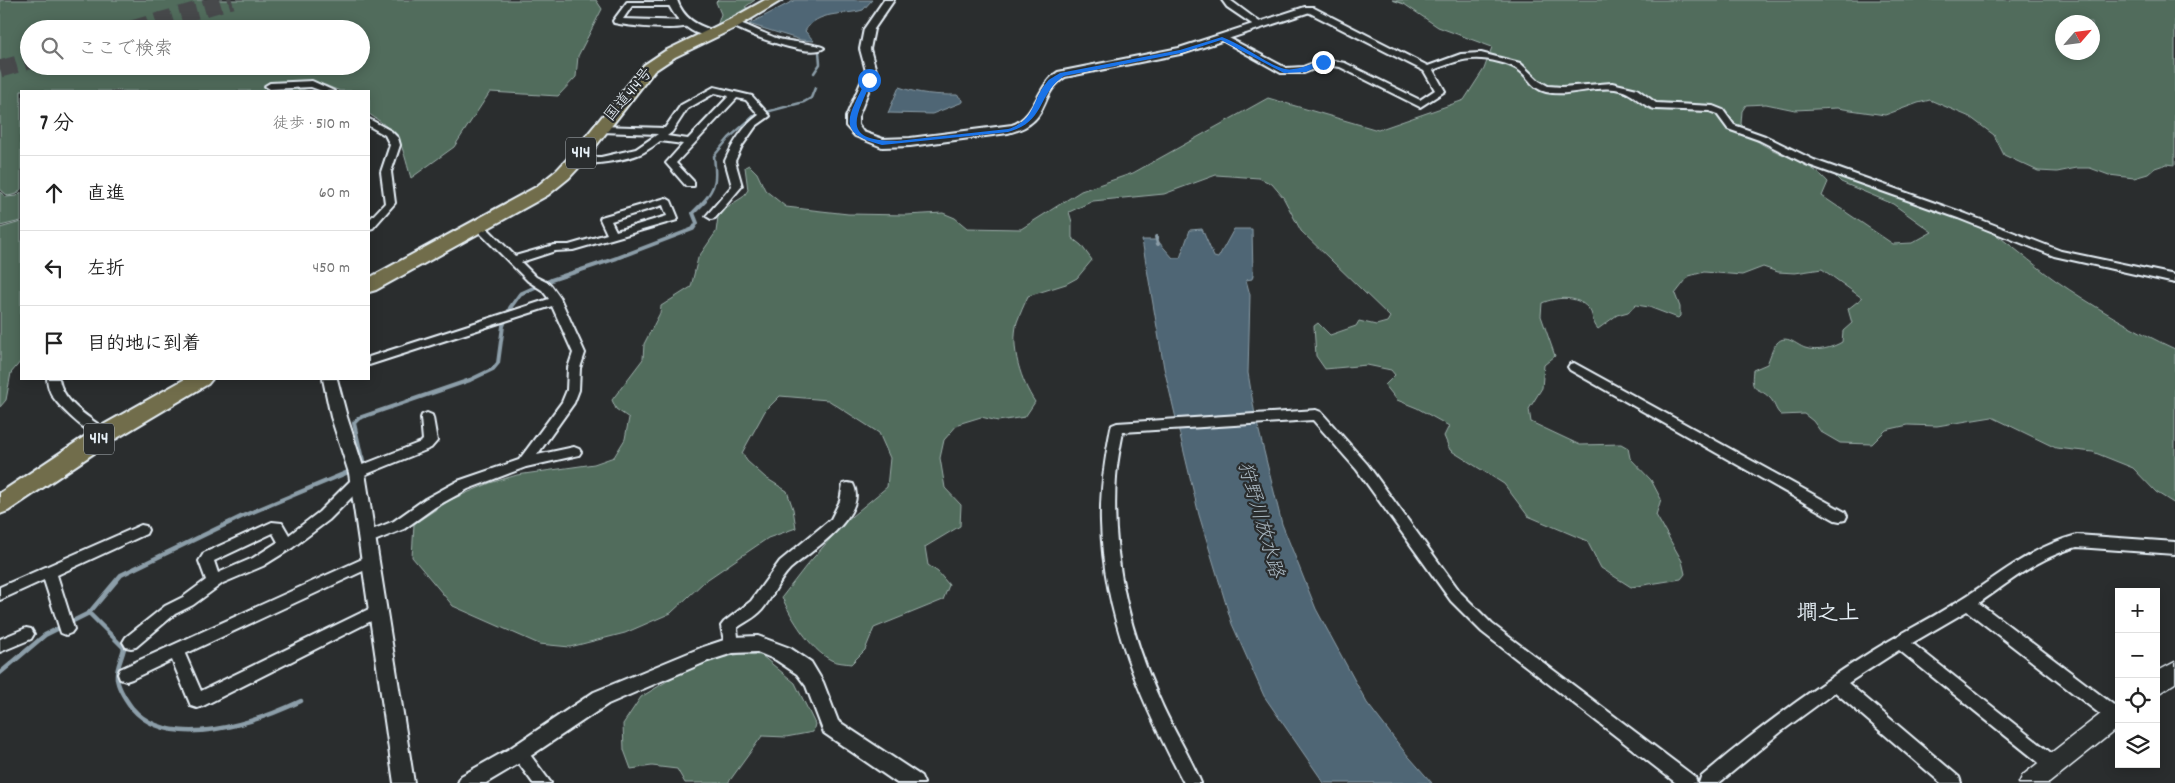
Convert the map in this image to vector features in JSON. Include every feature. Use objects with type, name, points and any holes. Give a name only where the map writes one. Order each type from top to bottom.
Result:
[{"type":"highway","name":"国道414号","points":[[370,285],[542,191],[563,174],[576,160],[649,68],[670,54],[734,23],[775,0]]},
{"type":"highway","name":"414","points":[[0,506],[104,435],[196,380]]},
{"type":"main road","points":[[2160,682],[2175,671]]},
{"type":"main road","points":[[2031,783],[2115,716]]},
{"type":"street","points":[[889,0],[868,29],[865,49],[871,71],[852,118],[852,126],[859,134],[869,140],[882,143],[920,141],[1019,127],[1032,118],[1050,82],[1062,74],[1181,51],[1309,9],[1428,68],[1440,91],[1420,104],[1342,64],[1323,62],[1304,70],[1284,71],[1222,38]]},
{"type":"street","points":[[1226,0],[1230,5],[1261,26]]},
{"type":"street","points":[[689,24],[676,26],[617,20],[630,4],[672,2],[689,24],[711,33]]},
{"type":"street","points":[[734,23],[745,30],[768,37],[810,48],[820,48]]},
{"type":"street","points":[[1428,68],[1468,54],[1483,54],[1519,66],[1532,82],[1546,89],[1557,90],[1590,85],[1612,86],[1632,91],[1647,103],[1655,106],[1710,108],[1720,112],[1731,127],[1762,138],[1810,162],[1962,216],[2058,254],[2175,279]]},
{"type":"street","points":[[270,86],[312,84],[327,90]]},
{"type":"street","points":[[576,160],[592,161],[639,151],[664,134],[684,107],[714,90],[753,100],[762,113],[737,146],[730,161],[737,186],[712,216]]},
{"type":"street","points":[[690,184],[671,163],[735,95]]},
{"type":"street","points":[[370,123],[388,133],[395,145],[386,172],[390,203],[370,225]]},
{"type":"street","points":[[601,129],[664,134],[689,142]]},
{"type":"street","points":[[514,260],[554,248],[569,248],[673,218],[666,201],[605,219],[613,235]]},
{"type":"street","points":[[478,225],[532,279],[546,287],[556,300],[579,353],[574,368],[573,390],[560,416],[524,463]]},
{"type":"street","points":[[370,361],[556,300]]},
{"type":"street","points":[[1574,367],[1840,516]]},
{"type":"street","points":[[53,380],[54,389],[73,411],[104,435]]},
{"type":"street","points":[[330,380],[357,478],[404,783]]},
{"type":"street","points":[[1193,783],[1159,718],[1132,651],[1122,623],[1110,567],[1106,530],[1106,497],[1112,449],[1117,428],[1316,415],[1362,467],[1456,597],[1487,628],[1689,783]]},
{"type":"street","points":[[131,642],[170,610],[188,601],[214,582],[258,562],[287,544],[324,516],[357,478],[426,445],[430,440],[427,418]]},
{"type":"street","points":[[367,538],[400,525],[430,503],[463,485],[524,463],[574,452]]},
{"type":"street","points":[[731,646],[729,626],[758,604],[785,565],[819,540],[843,511],[848,500],[848,488]]},
{"type":"street","points":[[214,582],[206,561],[208,557],[272,527],[277,527],[287,544]]},
{"type":"street","points":[[0,594],[141,530]]},
{"type":"street","points":[[1707,783],[1789,716],[1836,683],[1900,642],[1968,603],[2021,566],[2060,544],[2076,541],[2175,548]]},
{"type":"street","points":[[126,674],[370,561]]},
{"type":"street","points":[[49,572],[65,626]]},
{"type":"street","points":[[1968,603],[2115,713]]},
{"type":"street","points":[[176,651],[197,701],[378,612]]},
{"type":"street","points":[[0,646],[26,634]]},
{"type":"street","points":[[1900,642],[2054,765]]},
{"type":"street","points":[[468,783],[518,753],[601,698],[702,655],[731,646],[758,644],[783,654],[804,668],[814,682],[831,726],[914,783]]},
{"type":"street","points":[[1836,683],[1952,783]]},
{"type":"street","points":[[518,753],[543,783]]},
{"type":"green space","points":[[0,0],[596,0],[602,9],[578,56],[576,77],[558,96],[490,92],[454,147],[411,178],[399,140],[388,128],[370,115],[370,90],[338,90],[325,85],[301,90],[20,90],[20,190],[17,194],[8,196],[0,189]]},
{"type":"green space","points":[[718,0],[755,0],[745,7],[751,10],[725,24],[717,26],[721,14],[716,2]]},
{"type":"green space","points":[[1392,0],[2175,0],[2175,165],[2167,164],[2155,168],[2148,174],[2134,178],[2109,175],[2090,168],[2077,168],[2057,172],[2038,171],[2004,155],[1994,135],[1970,117],[1930,100],[1885,115],[1837,108],[1795,110],[1766,104],[1746,105],[1742,111],[1741,124],[1757,141],[1803,164],[1820,175],[1828,182],[1822,196],[1893,244],[1912,243],[1932,232],[1893,204],[1841,182],[1835,176],[1838,175],[1984,227],[2055,280],[2084,299],[2129,326],[2175,349],[2175,504],[2156,492],[2133,468],[2093,452],[2056,448],[1992,417],[1937,426],[1908,425],[1886,430],[1872,444],[1840,443],[1821,432],[1813,421],[1804,414],[1781,415],[1770,398],[1755,388],[1752,378],[1753,370],[1767,364],[1780,340],[1787,339],[1805,348],[1814,350],[1829,348],[1842,342],[1843,331],[1852,323],[1848,309],[1862,298],[1822,269],[1795,273],[1778,272],[1763,267],[1742,275],[1704,272],[1689,276],[1675,294],[1680,307],[1680,316],[1678,318],[1649,307],[1636,305],[1628,312],[1617,315],[1598,329],[1590,310],[1578,301],[1566,298],[1542,303],[1541,316],[1555,356],[1544,365],[1542,388],[1529,409],[1531,422],[1580,445],[1621,444],[1628,448],[1630,458],[1651,480],[1661,499],[1656,515],[1682,561],[1685,574],[1681,579],[1631,587],[1601,568],[1587,541],[1528,516],[1504,484],[1450,450],[1444,436],[1449,426],[1417,408],[1397,400],[1385,385],[1395,375],[1391,370],[1367,365],[1325,369],[1316,356],[1314,326],[1318,323],[1330,335],[1356,326],[1359,321],[1376,325],[1387,322],[1390,317],[1301,231],[1283,197],[1272,184],[1259,178],[1216,175],[1164,194],[1093,201],[1069,212],[1072,222],[1072,238],[1081,245],[1092,260],[1077,278],[1066,284],[1028,296],[1017,322],[1015,332],[1018,364],[1025,384],[1035,402],[1025,417],[998,421],[981,417],[958,424],[944,440],[940,458],[945,488],[961,505],[960,526],[925,547],[928,565],[938,572],[949,585],[943,600],[874,628],[865,650],[851,664],[831,660],[823,655],[809,641],[796,623],[782,597],[806,566],[846,521],[887,487],[890,458],[879,433],[828,400],[780,396],[765,411],[742,453],[747,461],[766,478],[787,491],[793,509],[796,528],[768,538],[705,581],[671,613],[625,633],[570,647],[539,644],[453,606],[412,557],[414,524],[450,500],[490,483],[517,475],[594,464],[614,457],[625,439],[629,418],[616,409],[612,400],[643,359],[644,344],[660,313],[661,306],[691,287],[698,258],[716,232],[718,217],[727,207],[743,197],[748,190],[745,167],[749,165],[757,173],[765,190],[786,207],[848,214],[906,215],[943,213],[955,218],[967,228],[1021,229],[1081,191],[1133,173],[1268,98],[1378,130],[1464,100],[1484,69],[1492,47],[1438,27],[1404,4]]},
{"type":"green space","points":[[0,192],[6,197],[17,196],[20,193],[20,221],[0,226]]},
{"type":"green space","points":[[20,222],[20,362],[11,373],[6,400],[0,407],[0,228]]},
{"type":"green space","points":[[741,654],[761,655],[795,683],[815,724],[813,732],[786,737],[762,736],[728,783],[685,783],[677,769],[652,766],[631,769],[624,750],[623,724],[641,697],[677,675],[713,659]]},
{"type":"water","points":[[795,0],[872,0],[863,10],[831,15],[810,24],[805,31],[814,41],[801,40],[749,24]]},
{"type":"water","points":[[899,87],[928,94],[957,95],[963,102],[932,114],[888,113]]},
{"type":"water","name":"狩野川放水路","points":[[1202,229],[1214,257],[1218,258],[1234,229],[1252,229],[1253,275],[1252,279],[1246,280],[1250,295],[1248,373],[1255,415],[1282,524],[1316,609],[1367,703],[1403,750],[1432,783],[1324,783],[1264,696],[1232,624],[1199,515],[1164,368],[1142,240],[1157,240],[1173,258],[1180,258],[1190,230]]},
{"type":"waterway","points":[[814,73],[820,64],[819,51]]},
{"type":"waterway","points":[[703,202],[714,185],[714,156],[729,138],[755,115],[804,102],[811,98],[815,88]]},
{"type":"waterway","points":[[362,459],[354,423],[359,418],[470,380],[493,369],[498,363],[503,326],[510,308],[520,294],[551,280],[617,258],[693,229],[697,223],[693,213],[705,201]]},
{"type":"waterway","points":[[1156,237],[1158,244]]},
{"type":"waterway","points":[[362,457],[364,466],[362,467]]},
{"type":"waterway","points":[[89,613],[121,575],[243,516],[353,470]]},
{"type":"waterway","points":[[0,673],[45,635],[89,613]]},
{"type":"waterway","points":[[89,613],[124,648],[117,670],[119,686],[132,708],[148,721],[168,729],[191,731],[214,729],[261,717],[301,701]]},
{"type":"tunnel","points":[[163,20],[232,0]]},
{"type":"tunnel","points":[[0,69],[20,63]]},
{"type":"district","name":"墹之上","points":[[1828,615]]},
{"type":"route","points":[[869,80],[852,118],[852,126],[859,134],[869,140],[882,143],[897,143],[1008,130],[1019,127],[1032,118],[1050,82],[1062,74],[1181,51],[1222,38],[1284,71],[1304,70],[1323,62]]}]
